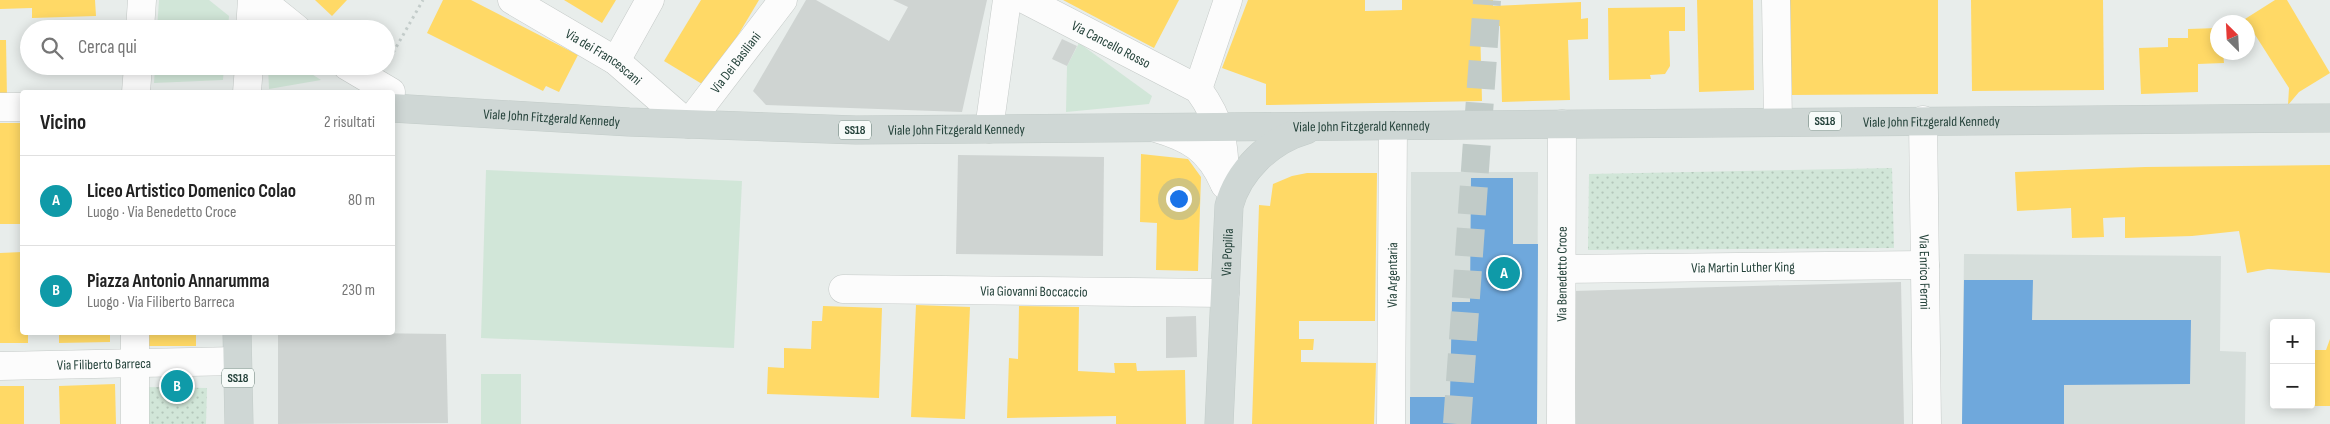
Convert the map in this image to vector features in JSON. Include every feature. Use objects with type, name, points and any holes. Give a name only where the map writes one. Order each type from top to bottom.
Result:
[{"type":"main road","name":"Viale John Fitzgerald Kennedy","points":[[395,108],[688,124],[856,130],[2330,118]]},
{"type":"main road","name":"Via Popilia","points":[[1219,424],[1227,196],[1247,170],[1263,154],[1294,134],[1319,127]]},
{"type":"main road","name":"SS18","points":[[237,335],[239,424]]},
{"type":"street","points":[[141,20],[142,0]]},
{"type":"street","points":[[251,20],[252,0]]},
{"type":"street","points":[[261,0],[287,20]]},
{"type":"street","name":"Via dei Francescani","points":[[513,0],[616,61],[688,124]]},
{"type":"street","points":[[616,61],[650,0]]},
{"type":"street","name":"Via Dei Basiliani","points":[[688,124],[783,0]]},
{"type":"street","points":[[989,130],[1007,0]]},
{"type":"street","name":"Via Cancello Rosso","points":[[1026,0],[1198,89]]},
{"type":"street","points":[[1227,196],[1225,159],[1220,127],[1212,108],[1198,89],[1228,0]]},
{"type":"street","points":[[1776,0],[1778,121]]},
{"type":"street","points":[[136,90],[137,75]]},
{"type":"street","points":[[247,90],[248,75]]},
{"type":"street","points":[[361,75],[387,90]]},
{"type":"street","points":[[395,95],[419,109]]},
{"type":"street","points":[[0,107],[20,107]]},
{"type":"street","name":"Via Enrico Fermi","points":[[1922,120],[1927,424]]},
{"type":"street","name":"Via Benedetto Croce","points":[[1561,424],[1562,124]]},
{"type":"street","name":"Via Argentaria","points":[[1391,424],[1393,126]]},
{"type":"street","points":[[1154,128],[1181,136],[1209,156],[1227,196]]},
{"type":"street","name":"Via Martin Luther King","points":[[1562,269],[1925,266]]},
{"type":"street","name":"Via Giovanni Boccaccio","points":[[843,289],[1225,293]]},
{"type":"street","points":[[135,335],[135,424]]},
{"type":"street","name":"Via Filiberto Barreca","points":[[0,366],[237,361]]},
{"type":"path","points":[[395,48],[423,0]]},
{"type":"shaded area","points":[[1411,172],[1538,172],[1537,424],[1410,424]]},
{"type":"shaded area","points":[[1964,254],[2221,256],[2220,351],[2246,352],[2245,424],[1962,424]]},
{"type":"green space","points":[[159,0],[209,0],[229,16],[229,20],[158,20]]},
{"type":"green space","points":[[1079,43],[1152,96],[1149,104],[1066,112],[1067,66]]},
{"type":"green space","points":[[154,75],[223,75],[223,80],[154,83]]},
{"type":"green space","points":[[268,75],[313,75],[321,80],[269,89]]},
{"type":"green space","points":[[1892,168],[1894,248],[1588,250],[1589,174]]},
{"type":"green space","points":[[486,170],[742,181],[734,348],[481,338]]},
{"type":"green space","points":[[481,374],[521,374],[521,424],[481,424]]},
{"type":"green space","points":[[146,387],[207,388],[206,424],[146,424]]},
{"type":"building: Abitazioni","points":[[0,0],[95,0],[96,16],[32,18],[32,8],[0,9]]},
{"type":"building: Abitazioni","points":[[315,0],[347,0],[332,16]]},
{"type":"building: Abitazioni","points":[[443,0],[471,0],[578,55],[559,92],[546,86],[543,91],[427,33]]},
{"type":"building: Abitazioni","points":[[564,0],[616,0],[602,23]]},
{"type":"building: Abitazioni","points":[[701,0],[759,0],[707,87],[664,61]]},
{"type":"building: Abitazioni","points":[[1063,0],[1179,0],[1154,48]]},
{"type":"building: Abitazioni","points":[[1248,0],[1365,0],[1365,11],[1402,10],[1402,0],[1493,0],[1493,6],[1581,2],[1581,19],[1588,18],[1588,39],[1568,40],[1570,100],[1502,102],[1500,26],[1480,26],[1482,101],[1266,105],[1266,84],[1222,68]]},
{"type":"building: Abitazioni","points":[[1697,0],[1753,0],[1754,90],[1699,92]]},
{"type":"building: Abitazioni","points":[[1789,0],[1938,0],[1938,94],[1790,95]]},
{"type":"building: Abitazioni","points":[[1971,0],[2103,0],[2104,90],[1972,91]]},
{"type":"building: Abitazioni","points":[[2275,0],[2287,0],[2330,73],[2299,92],[2288,105],[2289,88],[2255,35],[2255,15],[2251,15]]},
{"type":"building: Abitazioni","points":[[1685,7],[1685,31],[1669,31],[1670,66],[1665,74],[1650,75],[1651,79],[1609,80],[1608,8]]},
{"type":"building: Abitazioni","points":[[2210,28],[2210,60],[2224,60],[2224,63],[2198,64],[2198,92],[2141,94],[2139,48],[2168,47],[2168,38],[2188,38],[2188,29]]},
{"type":"building: Abitazioni","points":[[0,40],[6,40],[7,99],[0,100]]},
{"type":"building: Abitazioni","points":[[0,123],[20,123],[20,224],[0,224]]},
{"type":"building: Abitazioni","points":[[1141,154],[1188,159],[1201,177],[1198,271],[1156,270],[1157,223],[1140,222]]},
{"type":"building: Abitazioni","points":[[2330,165],[2330,273],[2268,269],[2247,273],[2239,231],[2192,236],[2125,238],[2125,217],[2103,218],[2104,237],[2072,238],[2071,208],[2017,211],[2015,172],[2145,167]]},
{"type":"building: Abitazioni","points":[[1307,173],[1377,173],[1375,321],[1299,321],[1299,339],[1314,339],[1313,350],[1301,350],[1301,362],[1376,363],[1374,424],[1252,424],[1259,205],[1270,206],[1273,184],[1292,176]]},
{"type":"building: Abitazioni","points":[[20,252],[20,335],[28,335],[28,343],[0,343],[0,253]]},
{"type":"building: Abitazioni","points":[[916,305],[970,307],[965,419],[911,417]]},
{"type":"building: Abitazioni","points":[[823,306],[882,308],[879,398],[767,394],[768,367],[784,368],[784,348],[811,349],[812,321],[822,321]]},
{"type":"building: Abitazioni","points":[[1019,306],[1079,307],[1078,371],[1115,373],[1114,363],[1136,363],[1137,371],[1185,370],[1186,424],[1116,424],[1116,416],[1007,418],[1009,358],[1018,359]]},
{"type":"building: Abitazioni","points":[[59,335],[110,335],[110,342],[59,343]]},
{"type":"building: Abitazioni","points":[[139,335],[196,335],[196,346],[139,346]]},
{"type":"building: Abitazioni","points":[[2330,339],[2330,406],[2315,406],[2315,350],[2326,350]]},
{"type":"building: Abitazioni","points":[[115,384],[116,424],[60,424],[59,386]]},
{"type":"building: Abitazioni","points":[[0,386],[24,386],[24,424],[0,424]]},
{"type":"building: Scuole","points":[[1471,178],[1513,178],[1513,244],[1538,244],[1537,424],[1410,424],[1410,397],[1450,397],[1452,302],[1470,302]]},
{"type":"building: Scuole","points":[[1964,280],[2033,280],[2032,320],[2191,320],[2190,384],[2064,385],[2064,424],[1962,424]]},
{"type":"building: Altro","points":[[806,0],[816,0],[889,41],[908,7],[893,0],[987,0],[962,112],[766,105],[753,91]]},
{"type":"building: Altro","points":[[1062,39],[1077,46],[1067,66],[1052,59]]},
{"type":"building: Altro","points":[[958,155],[1104,157],[1103,256],[956,254]]},
{"type":"building: Altro","points":[[1901,282],[1904,424],[1576,424],[1573,291]]},
{"type":"building: Altro","points":[[1196,316],[1197,357],[1166,358],[1166,317]]},
{"type":"building: Altro","points":[[446,334],[448,423],[278,424],[278,335]]},
{"type":"tunnel","points":[[1457,424],[1487,0]]},
{"type":"place","name":"Liceo Artistico Domenico Colao","points":[[1504,273]]},
{"type":"place","name":"Piazza Antonio Annarumma","points":[[177,386]]}]
